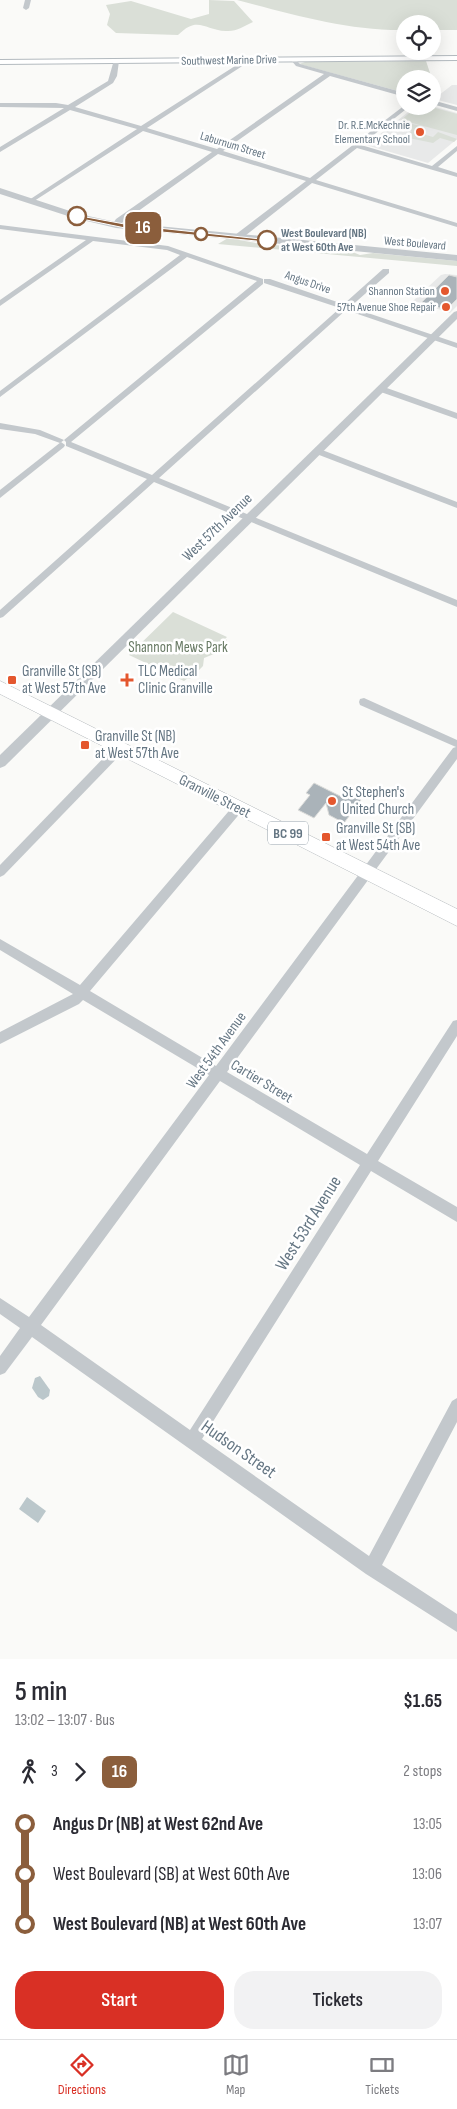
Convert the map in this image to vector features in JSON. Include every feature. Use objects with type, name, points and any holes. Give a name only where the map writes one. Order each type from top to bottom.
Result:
[{"type":"highway","name":"Granville Street","points":[[0,687],[457,918]]},
{"type":"main road","name":"Southwest Marine Drive","points":[[0,62],[457,58]]},
{"type":"street","points":[[26,8],[28,0]]},
{"type":"street","points":[[31,201],[248,60]]},
{"type":"street","points":[[294,60],[298,66],[396,93]]},
{"type":"street","points":[[0,150],[111,82],[114,76],[116,61]]},
{"type":"street","points":[[0,191],[88,220],[116,225],[328,74]]},
{"type":"street","name":"Laburnum Street","points":[[0,105],[56,105],[70,107],[457,225]]},
{"type":"street","points":[[441,105],[457,109]]},
{"type":"street","points":[[238,237],[396,115]]},
{"type":"street","points":[[356,146],[457,175]]},
{"type":"street","points":[[433,168],[457,148]]},
{"type":"street","name":"West Boulevard","points":[[116,225],[457,258]]},
{"type":"street","name":"Angus Drive","points":[[0,227],[168,248],[457,346]]},
{"type":"street","points":[[0,304],[88,242],[90,238]]},
{"type":"street","points":[[0,394],[186,254]]},
{"type":"street","points":[[0,615],[386,271]]},
{"type":"street","points":[[0,495],[262,281]]},
{"type":"street","name":"West 57th Avenue","points":[[0,763],[457,314]]},
{"type":"street","points":[[381,389],[457,416]]},
{"type":"street","points":[[0,426],[37,432],[65,442],[457,604]]},
{"type":"street","points":[[317,452],[457,505]]},
{"type":"street","points":[[364,702],[457,744]]},
{"type":"street","points":[[0,872],[120,748]]},
{"type":"street","name":"West 54th Avenue","points":[[0,1368],[457,751]]},
{"type":"street","points":[[0,1038],[73,1002],[238,808]]},
{"type":"street","name":"Cartier Street","points":[[0,944],[457,1215]]},
{"type":"street","name":"West 53rd Avenue","points":[[192,1441],[457,1025]]},
{"type":"street","name":"Hudson Street","points":[[0,1305],[372,1568],[457,1624]]},
{"type":"street","points":[[372,1568],[457,1406]]},
{"type":"shaded area","points":[[452,85],[457,85],[457,105],[441,101],[441,94]]},
{"type":"shaded area","name":"Dr. R.E.McKechnie Elementary School","points":[[441,109],[457,113],[457,139],[428,163],[366,145],[404,115],[441,115]]},
{"type":"shaded area","name":"Shannon Station","points":[[441,275],[457,275],[457,306],[450,313],[413,301]]},
{"type":"shaded area","points":[[40,1376],[50,1390],[49,1396],[43,1400],[38,1397],[32,1388],[35,1378]]},
{"type":"shaded area","points":[[27,1497],[46,1511],[38,1523],[19,1509]]},
{"type":"green space","points":[[209,0],[234,1],[253,22],[233,31],[196,25],[185,29],[178,35],[116,33],[107,25],[110,14],[106,5],[131,1],[191,19],[209,14]]},
{"type":"green space","points":[[237,0],[457,0],[457,30],[441,30],[441,15],[396,15],[396,30],[384,30],[341,25]]},
{"type":"green space","points":[[426,61],[429,70],[396,70],[396,91],[299,64],[305,62]]},
{"type":"green space","points":[[441,110],[457,114],[457,135],[401,120],[407,115],[441,115]]},
{"type":"green space","points":[[404,122],[421,126],[415,132],[433,137],[438,132],[457,139],[454,142],[440,138],[433,143],[404,137],[412,131],[398,126]]},
{"type":"green space","points":[[228,238],[261,244],[350,251],[360,255],[373,253],[457,261],[457,266],[218,244]]},
{"type":"green space","name":"Shannon Mews Park","points":[[173,612],[227,637],[225,639],[227,640],[214,654],[204,658],[203,666],[190,679],[188,678],[184,681],[129,655]]},
{"type":"building","name":"Shannon Station","points":[[449,275],[457,277],[457,299],[446,310],[422,302]]},
{"type":"building","name":"St Stephen's United Church","points":[[314,783],[344,798],[348,793],[361,800],[344,823],[329,815],[326,803],[314,818],[298,810],[310,795],[306,793]]},
{"type":"bus line","name":"16","points":[[77,216],[130,227],[267,240]]},
{"type":"place","name":"Dr. R.E.McKechnie Elementary School","points":[[420,132]]},
{"type":"place","name":"West Boulevard (NB) at West 60th Ave","points":[[267,240]]},
{"type":"place","name":"Shannon Station","points":[[445,291]]},
{"type":"place","name":"57th Avenue Shoe Repair","points":[[446,307]]},
{"type":"place","name":"Granville St (SB) at West 57th Ave","points":[[12,680]]},
{"type":"place","name":"TLC Medical Clinic Granville","points":[[127,680]]},
{"type":"place","name":"Granville St (NB) at West 57th Ave","points":[[85,745]]},
{"type":"place","name":"St Stephen's United Church","points":[[332,801]]},
{"type":"place","name":"Granville St (SB) at West 54th Ave","points":[[326,837]]}]
